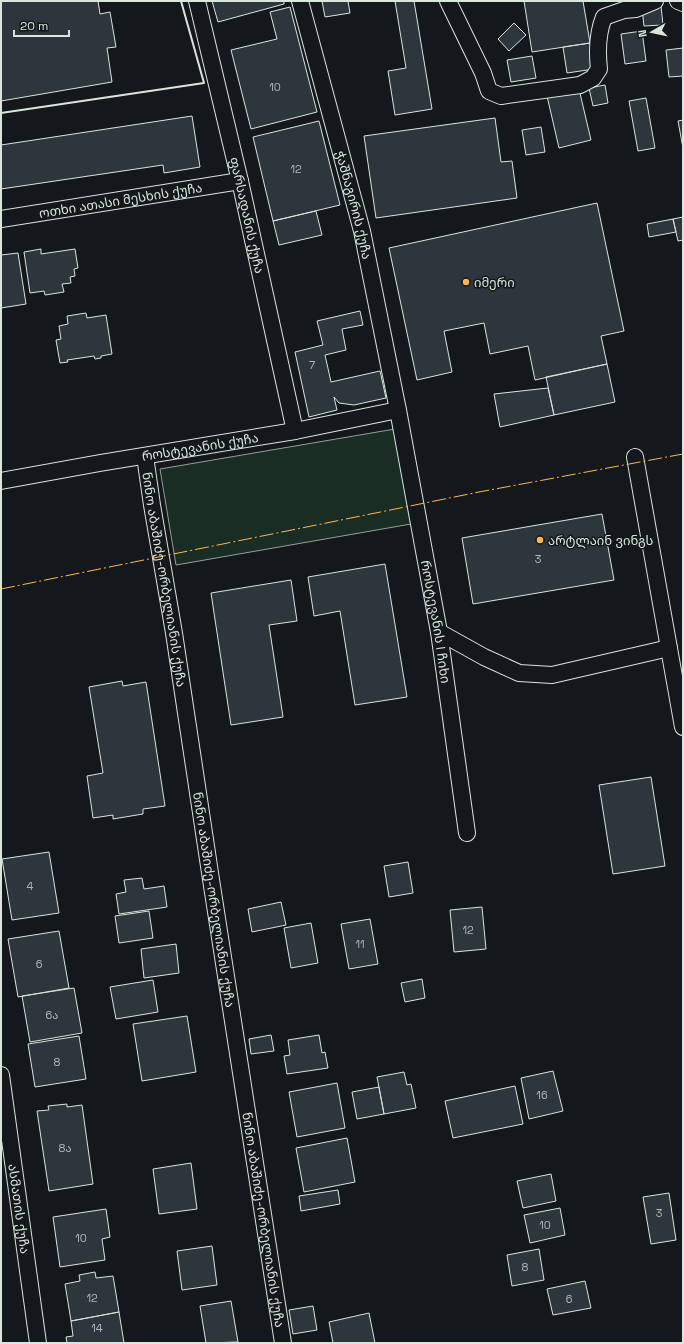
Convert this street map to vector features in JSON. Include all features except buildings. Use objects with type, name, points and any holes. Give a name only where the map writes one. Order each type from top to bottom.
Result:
[{"type":"street","name":"ფარსადანის ქუჩა","points":[[197,1],[240,181],[295,431]]},
{"type":"street","name":"ჭაშნაგირის ქუჩა","points":[[300,1],[362,231],[398,410]]},
{"type":"street","points":[[448,1],[483,73],[489,91],[501,96],[580,85],[593,78],[599,69],[597,51],[600,28],[604,17],[620,6],[636,9],[655,1]]},
{"type":"street","points":[[678,1],[683,3]]},
{"type":"street","name":"ოთხი ათასი მესხის ქუჩა","points":[[1,219],[240,181]]},
{"type":"street","name":"როსტევანის ქუჩა","points":[[1,480],[295,431],[398,410]]},
{"type":"street","name":"როსტევანის I ჩიხი","points":[[398,410],[432,585],[467,833]]},
{"type":"street","name":"ნინო აბაშიძე-ორბელიანის ქუჩა","points":[[145,456],[174,634],[283,1343]]},
{"type":"street","points":[[636,457],[683,727]]},
{"type":"street","points":[[439,632],[484,657],[519,673],[552,675],[669,648]]},
{"type":"street","name":"ასმათის ქუჩა","points":[[1,1075],[38,1343]]},
{"type":"green space","points":[[395,429],[411,524],[176,565],[160,469]]},
{"type":"wall","points":[[1,113],[204,83],[181,1]]},
{"type":"power","points":[[1,589],[479,492],[683,454]]},
{"type":"place","name":"იმერი","points":[[466,282]]},
{"type":"place","name":"არტლაინ ვინგს","points":[[540,540]]}]
